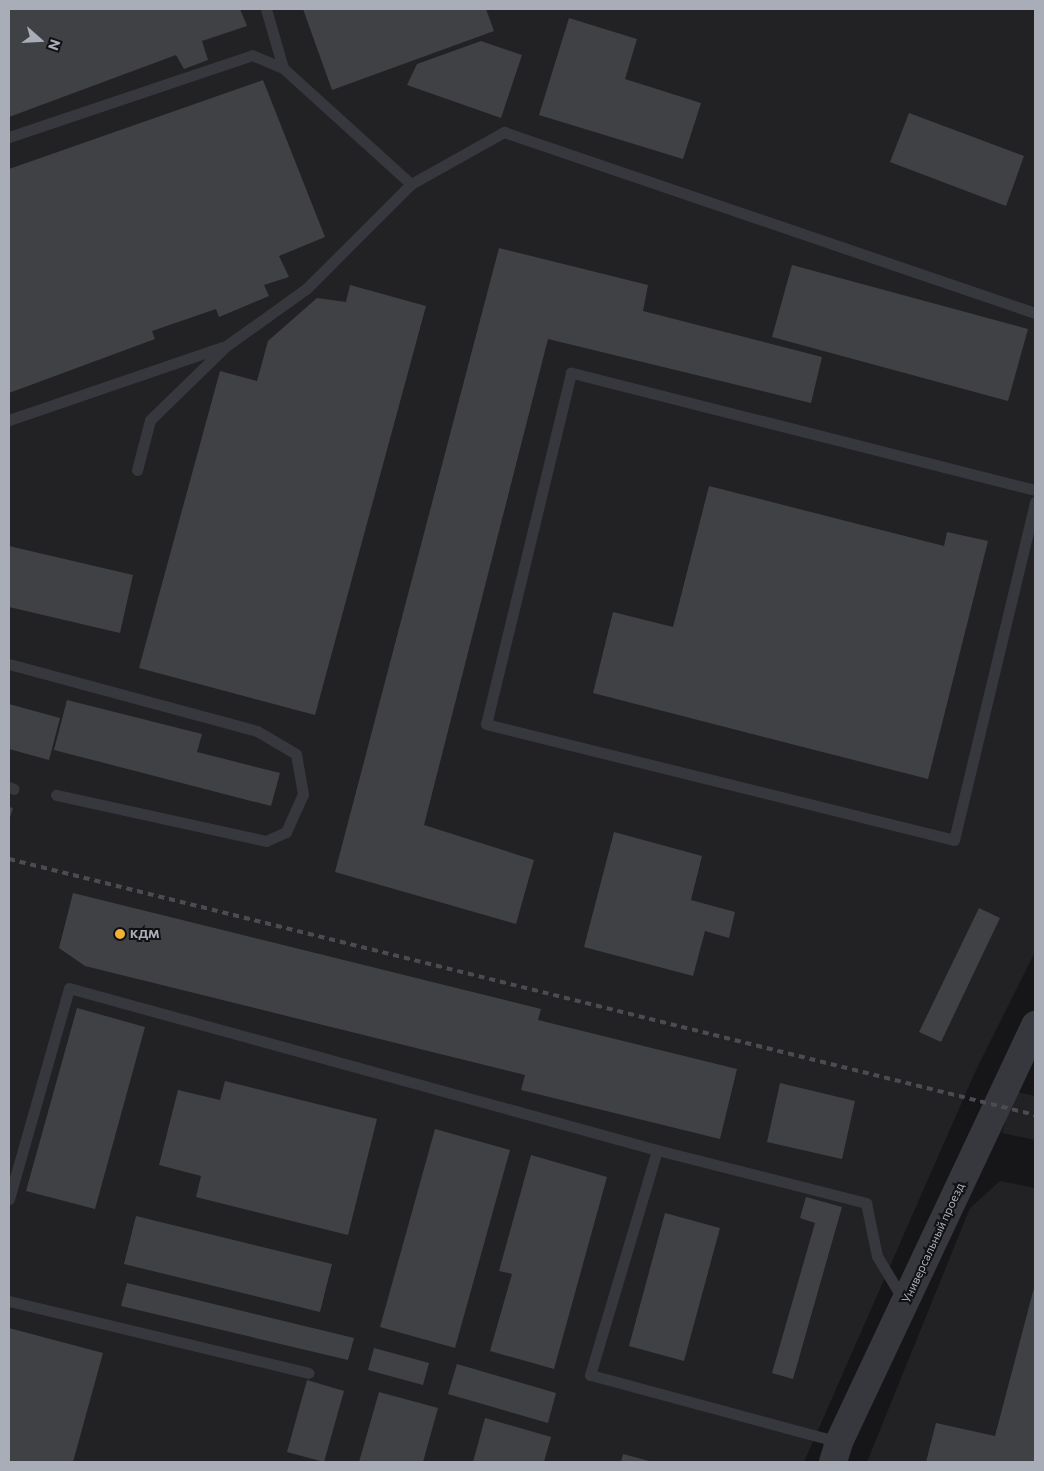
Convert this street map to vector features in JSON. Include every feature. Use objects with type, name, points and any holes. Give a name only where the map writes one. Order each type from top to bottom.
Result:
[{"type":"street","name":"Универсальный проезд","points":[[836,1452],[1035,1025]]},
{"type":"lane","points":[[266,9],[283,68]]},
{"type":"lane","points":[[9,138],[252,55],[283,68],[411,184]]},
{"type":"lane","points":[[137,470],[150,420],[226,346],[306,289],[411,184],[504,132],[1035,313]]},
{"type":"lane","points":[[9,420],[226,346]]},
{"type":"lane","points":[[1035,490],[571,373],[486,724],[954,840],[1035,502]]},
{"type":"lane","points":[[9,664],[257,731],[296,754],[303,794],[286,832],[266,841],[56,795]]},
{"type":"lane","points":[[9,1199],[69,988],[657,1150],[866,1203],[877,1256],[905,1302]]},
{"type":"lane","points":[[657,1150],[590,1375],[836,1452]]},
{"type":"lane","points":[[9,1301],[308,1373]]},
{"type":"shaded area","points":[[9,9],[1035,9],[1035,952],[976,1070],[804,1462],[9,1462]]},
{"type":"shaded area","points":[[1014,1091],[1035,1096],[1035,1140],[1002,1133]]},
{"type":"shaded area","points":[[1000,1181],[1035,1188],[1035,1462],[867,1462],[970,1208]]},
{"type":"building","points":[[9,9],[240,9],[247,26],[202,41],[208,60],[184,69],[176,55],[9,117]]},
{"type":"building","points":[[303,9],[486,9],[494,31],[332,90]]},
{"type":"building","points":[[569,18],[637,39],[625,79],[701,103],[683,159],[539,115]]},
{"type":"building","points":[[481,41],[522,55],[501,118],[407,85],[417,64]]},
{"type":"building","points":[[263,80],[325,237],[279,256],[289,277],[264,285],[269,296],[219,317],[216,309],[152,331],[155,339],[9,393],[9,169]]},
{"type":"building","points":[[909,113],[1024,156],[1006,206],[890,162]]},
{"type":"building","points":[[499,248],[648,285],[643,311],[822,357],[811,403],[548,339],[424,825],[534,860],[516,924],[335,872]]},
{"type":"building","points":[[792,265],[1028,329],[1008,401],[772,337]]},
{"type":"building","points":[[350,285],[426,306],[315,715],[139,668],[220,371],[257,381],[268,341],[317,298],[346,302]]},
{"type":"building","points":[[709,486],[944,546],[947,532],[988,541],[928,779],[593,693],[613,612],[673,627]]},
{"type":"building","points":[[9,546],[133,575],[120,633],[9,607]]},
{"type":"building","points":[[67,700],[202,734],[197,752],[280,773],[271,806],[54,750]]},
{"type":"building","points":[[9,704],[60,718],[49,760],[9,749]]},
{"type":"building","points":[[9,807],[13,808],[9,821]]},
{"type":"building","points":[[614,832],[702,856],[691,900],[735,912],[729,938],[705,931],[693,976],[584,947]]},
{"type":"building","points":[[73,893],[541,1009],[538,1020],[737,1069],[720,1139],[521,1090],[525,1075],[85,966],[59,948]]},
{"type":"building","points":[[979,908],[1000,918],[941,1042],[919,1032]]},
{"type":"building","points":[[77,1008],[145,1027],[95,1209],[26,1191]]},
{"type":"building","points":[[225,1081],[377,1119],[348,1235],[196,1197],[201,1176],[159,1165],[178,1090],[220,1100]]},
{"type":"building","points":[[780,1083],[855,1101],[842,1159],[767,1142]]},
{"type":"building","points":[[435,1129],[510,1150],[455,1348],[380,1327]]},
{"type":"building","points":[[531,1155],[607,1177],[554,1369],[490,1351],[512,1274],[499,1271]]},
{"type":"building","points":[[806,1197],[842,1207],[793,1379],[772,1373],[815,1223],[800,1218]]},
{"type":"building","points":[[665,1213],[720,1228],[684,1361],[629,1346]]},
{"type":"building","points":[[136,1216],[332,1264],[320,1312],[124,1264]]},
{"type":"building","points":[[127,1283],[354,1338],[348,1360],[121,1306]]},
{"type":"building","points":[[1035,1284],[1035,1462],[926,1462],[936,1423],[995,1436]]},
{"type":"building","points":[[9,1328],[103,1353],[73,1462],[9,1462]]},
{"type":"building","points":[[374,1348],[429,1363],[423,1385],[368,1370]]},
{"type":"building","points":[[457,1364],[556,1393],[548,1423],[448,1394]]},
{"type":"building","points":[[307,1380],[344,1391],[324,1462],[287,1452]]},
{"type":"building","points":[[379,1392],[438,1408],[423,1462],[359,1462]]},
{"type":"building","points":[[485,1418],[551,1437],[544,1462],[473,1462]]},
{"type":"building","points":[[623,1454],[653,1462],[621,1462]]},
{"type":"railway","points":[[9,859],[1035,1115]]},
{"type":"place","name":"КДМ","points":[[120,934]]}]
